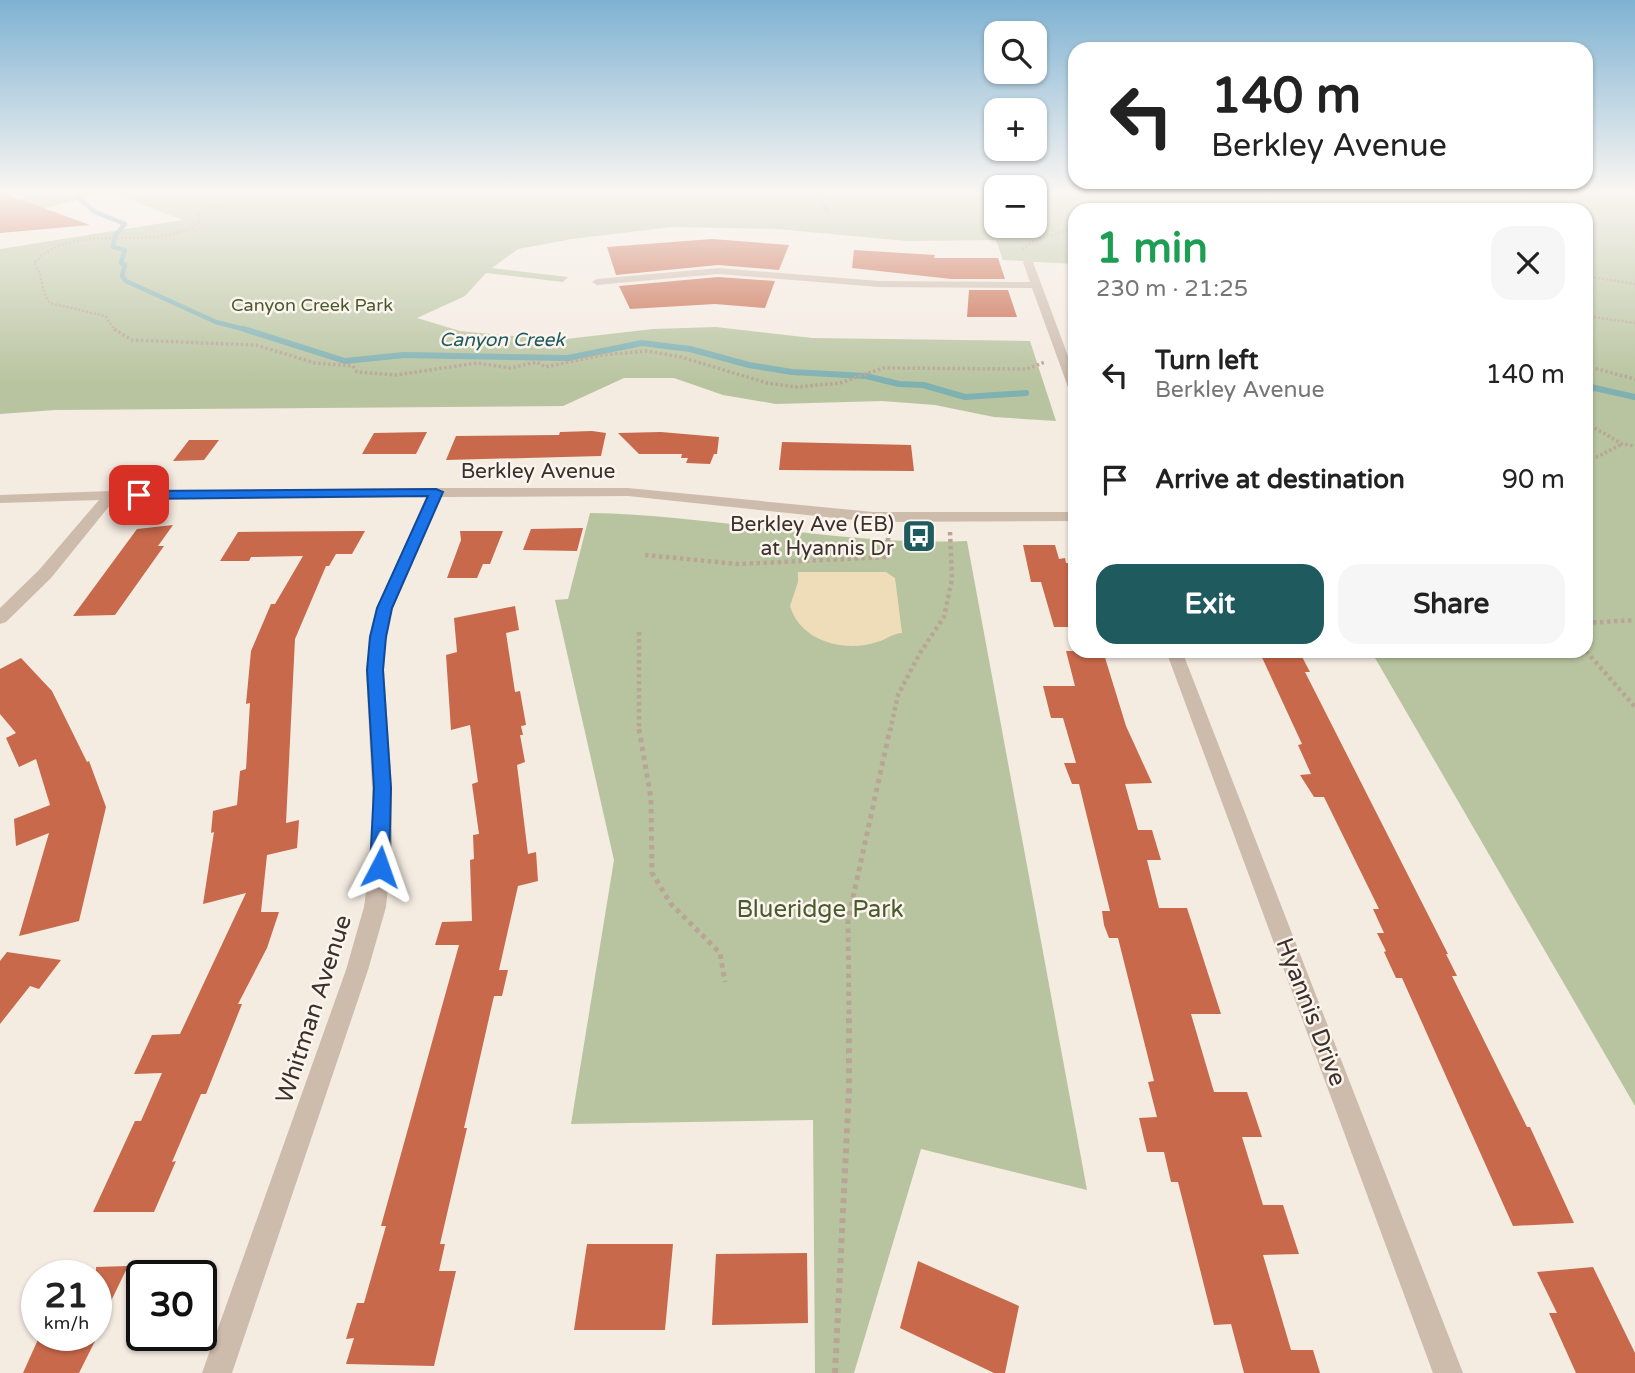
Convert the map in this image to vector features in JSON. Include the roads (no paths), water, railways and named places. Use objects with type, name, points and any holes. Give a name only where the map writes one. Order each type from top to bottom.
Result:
[{"type":"street","points":[[1024,258],[1068,371]]},
{"type":"street","points":[[597,282],[718,271],[879,284],[1036,285]]},
{"type":"street","name":"Whitman Avenue","points":[[217,1373],[357,970],[375,907],[382,848],[382,788],[375,670],[378,637],[385,608],[436,492]]},
{"type":"street","name":"Berkley Avenue","points":[[0,499],[111,495],[628,492],[873,517],[1068,517]]},
{"type":"street","points":[[0,618],[45,574],[111,495]]},
{"type":"street","name":"Hyannis Drive","points":[[1177,658],[1448,1373]]},
{"type":"waterway","name":"Canyon Creek","points":[[123,255],[121,263],[125,265],[122,276],[126,281],[216,322],[247,330]]},
{"type":"waterway","name":"Canyon Creek","points":[[247,330],[345,361],[404,355],[568,358],[642,343],[690,349],[749,365],[792,372],[866,376],[899,384],[923,385],[965,397],[1026,393]]},
{"type":"waterway","name":"Canyon Creek","points":[[1593,388],[1635,397]]},
{"type":"place","name":"Berkley Ave (EB) at Hyannis Dr","points":[[919,536]]},
{"type":"park label","name":"Canyon Creek Park","points":[[312,305]]},
{"type":"park label","name":"Blueridge Park","points":[[820,909]]}]
